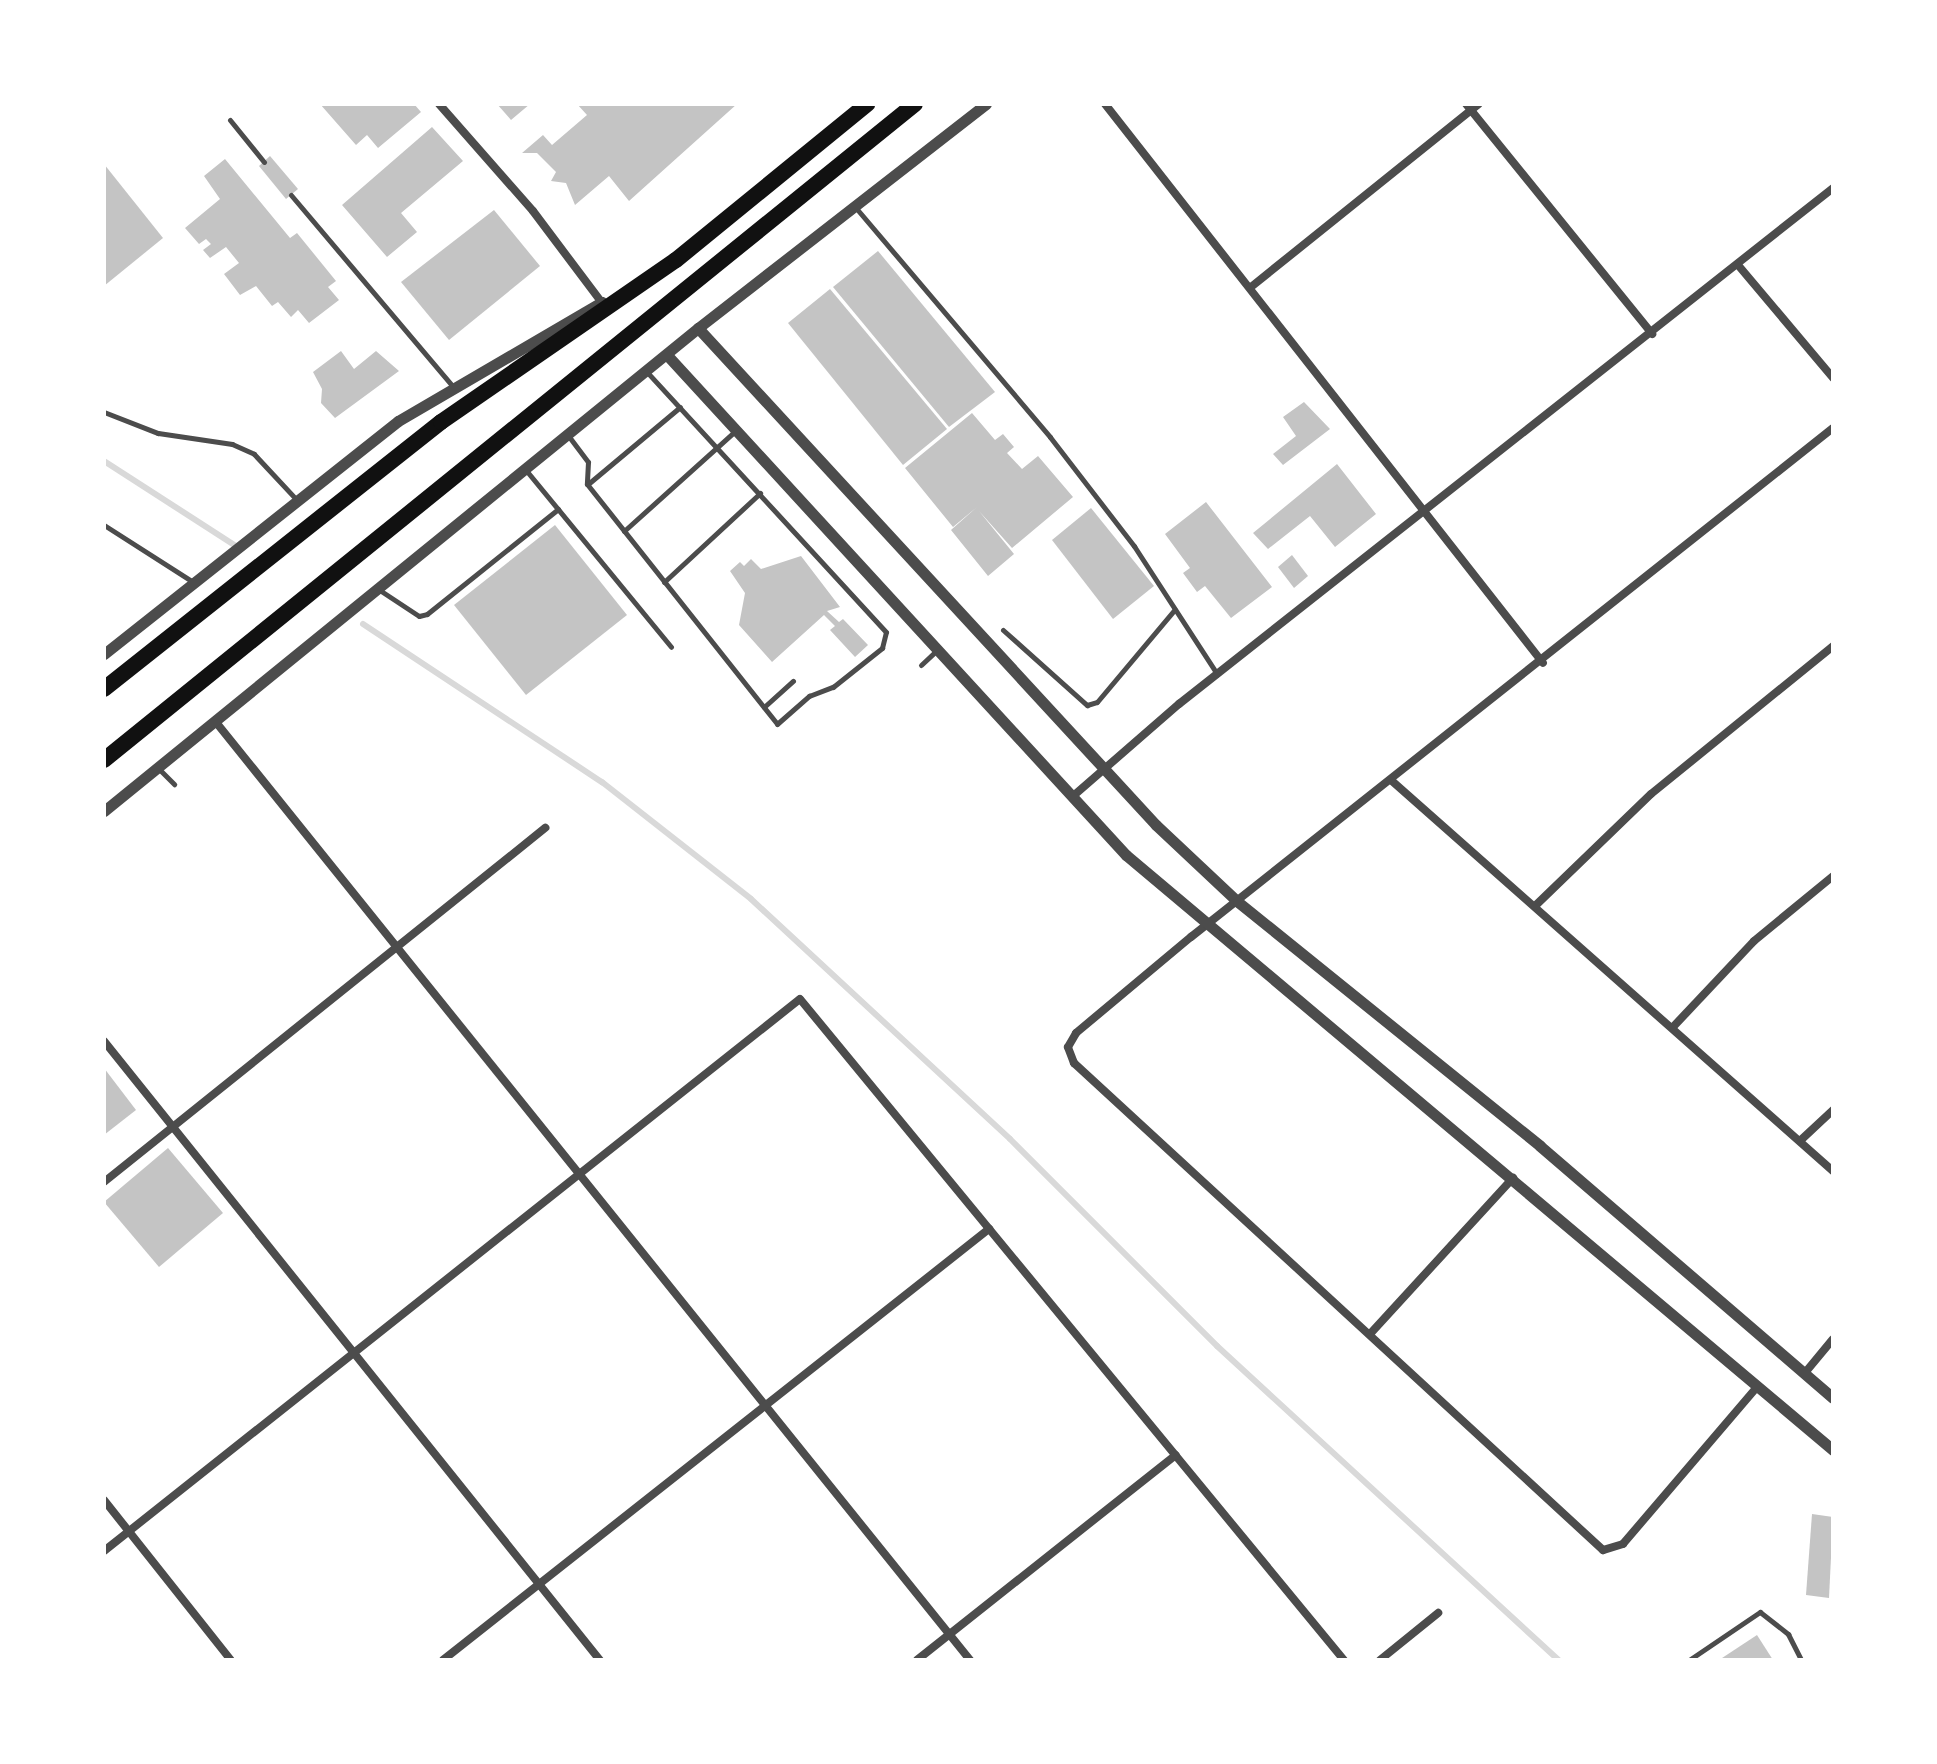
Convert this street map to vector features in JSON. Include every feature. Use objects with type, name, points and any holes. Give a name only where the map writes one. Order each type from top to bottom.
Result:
[{"type":"highway","points":[[104,689],[441,422],[676,260],[867,104]]},
{"type":"highway","points":[[104,760],[915,104]]},
{"type":"street","points":[[439,104],[533,211],[602,303]]},
{"type":"street","points":[[104,811],[698,328],[986,104]]},
{"type":"street","points":[[1105,104],[1543,663]]},
{"type":"street","points":[[1251,287],[1468,107],[1479,104]]},
{"type":"street","points":[[1468,107],[1652,334]]},
{"type":"street","points":[[1072,797],[1217,675],[1426,514],[1833,188]]},
{"type":"street","points":[[104,654],[398,421],[676,260]]},
{"type":"street","points":[[1738,265],[1833,378]]},
{"type":"street","points":[[698,328],[1156,825],[1238,902],[1540,1146],[1833,1398]]},
{"type":"street","points":[[667,355],[1126,855],[1205,926],[1513,1178],[1833,1450]]},
{"type":"street","points":[[1757,1387],[1623,1544],[1603,1550],[1074,1063],[1068,1047],[1076,1033],[1205,926],[1543,663],[1833,428]]},
{"type":"street","points":[[1535,906],[1651,794],[1833,646]]},
{"type":"street","points":[[215,721],[970,1660]]},
{"type":"street","points":[[1392,781],[1802,1139],[1833,1171]]},
{"type":"street","points":[[104,1182],[545,828]]},
{"type":"street","points":[[1673,1027],[1754,941],[1833,876]]},
{"type":"street","points":[[104,1551],[800,999],[1344,1660]]},
{"type":"street","points":[[104,1041],[600,1660]]},
{"type":"street","points":[[1802,1139],[1833,1110]]},
{"type":"street","points":[[1370,1334],[1513,1178]]},
{"type":"street","points":[[443,1660],[989,1229]]},
{"type":"street","points":[[1804,1374],[1833,1339]]},
{"type":"street","points":[[917,1660],[1176,1455]]},
{"type":"street","points":[[104,1500],[231,1660]]},
{"type":"street","points":[[1380,1660],[1438,1613]]},
{"type":"lane","points":[[230,120],[264,162]]},
{"type":"lane","points":[[291,195],[454,387]]},
{"type":"lane","points":[[855,207],[1050,437],[1134,546],[1217,675]]},
{"type":"lane","points":[[567,434],[588,462],[587,484],[777,724],[882,648],[886,632],[646,371]]},
{"type":"lane","points":[[587,484],[680,407]]},
{"type":"lane","points":[[104,412],[158,433],[232,444],[254,454],[297,500]]},
{"type":"lane","points":[[624,531],[735,431]]},
{"type":"lane","points":[[525,469],[671,647]]},
{"type":"lane","points":[[664,582],[760,493]]},
{"type":"lane","points":[[378,589],[419,616],[427,614],[558,509]]},
{"type":"lane","points":[[104,525],[193,583]]},
{"type":"lane","points":[[1003,630],[1087,705],[1097,702],[1175,609]]},
{"type":"lane","points":[[921,665],[937,651]]},
{"type":"lane","points":[[764,707],[793,681]]},
{"type":"lane","points":[[158,767],[174,784]]},
{"type":"lane","points":[[1116,864],[1126,855]]},
{"type":"lane","points":[[1689,1660],[1760,1612],[1788,1634],[1801,1660]]},
{"type":"building","points":[[320,104],[414,104],[421,112],[378,148],[367,135],[356,145]]},
{"type":"building","points":[[497,104],[530,104],[511,120]]},
{"type":"building","points":[[577,104],[737,104],[629,201],[609,176],[575,205],[566,183],[551,181],[556,172],[537,153],[522,153],[543,135],[552,145],[587,115]]},
{"type":"building","points":[[432,127],[463,161],[401,213],[417,232],[387,257],[342,205]]},
{"type":"building","points":[[270,156],[298,189],[286,199],[259,166]]},
{"type":"building","points":[[225,159],[290,238],[297,233],[336,281],[328,287],[339,300],[309,323],[298,310],[291,317],[278,302],[272,306],[256,286],[240,295],[224,274],[239,263],[226,247],[210,258],[203,250],[211,244],[206,239],[199,244],[185,228],[220,199],[204,176]]},
{"type":"building","points":[[104,164],[163,238],[104,286]]},
{"type":"building","points":[[494,210],[540,266],[449,340],[401,282]]},
{"type":"building","points":[[878,251],[995,392],[949,427],[833,287]]},
{"type":"building","points":[[830,289],[947,429],[903,465],[788,323]]},
{"type":"building","points":[[341,351],[354,369],[376,351],[399,371],[335,418],[321,403],[322,389],[313,372]]},
{"type":"building","points":[[1304,402],[1330,429],[1283,465],[1273,454],[1296,436],[1283,417]]},
{"type":"building","points":[[972,413],[995,440],[1003,434],[1014,447],[1007,453],[1022,469],[1038,456],[1073,497],[1012,548],[979,511],[1014,554],[988,576],[951,530],[977,507],[953,527],[905,468]]},
{"type":"building","points":[[1337,464],[1376,514],[1335,547],[1310,516],[1268,549],[1253,533]]},
{"type":"building","points":[[1206,502],[1272,587],[1231,618],[1205,586],[1197,592],[1183,573],[1190,568],[1165,534]]},
{"type":"building","points":[[1091,508],[1154,586],[1113,619],[1052,540]]},
{"type":"building","points":[[555,525],[627,615],[526,695],[454,605]]},
{"type":"building","points":[[1292,555],[1308,576],[1294,588],[1278,567]]},
{"type":"building","points":[[801,556],[840,607],[827,611],[839,622],[843,619],[868,645],[855,657],[830,630],[835,626],[824,615],[772,662],[739,625],[745,593],[730,571],[740,562],[744,566],[751,559],[761,569]]},
{"type":"building","points":[[104,1068],[136,1110],[104,1135]]},
{"type":"building","points":[[168,1148],[223,1213],[159,1267],[104,1202]]},
{"type":"building","points":[[1812,1514],[1833,1517],[1829,1598],[1806,1595]]},
{"type":"building","points":[[1757,1635],[1773,1660],[1719,1660]]},
{"type":"waterway","points":[[104,461],[239,548]]},
{"type":"waterway","points":[[363,624],[602,782],[751,899],[1010,1139],[1217,1346],[1559,1660]]}]
